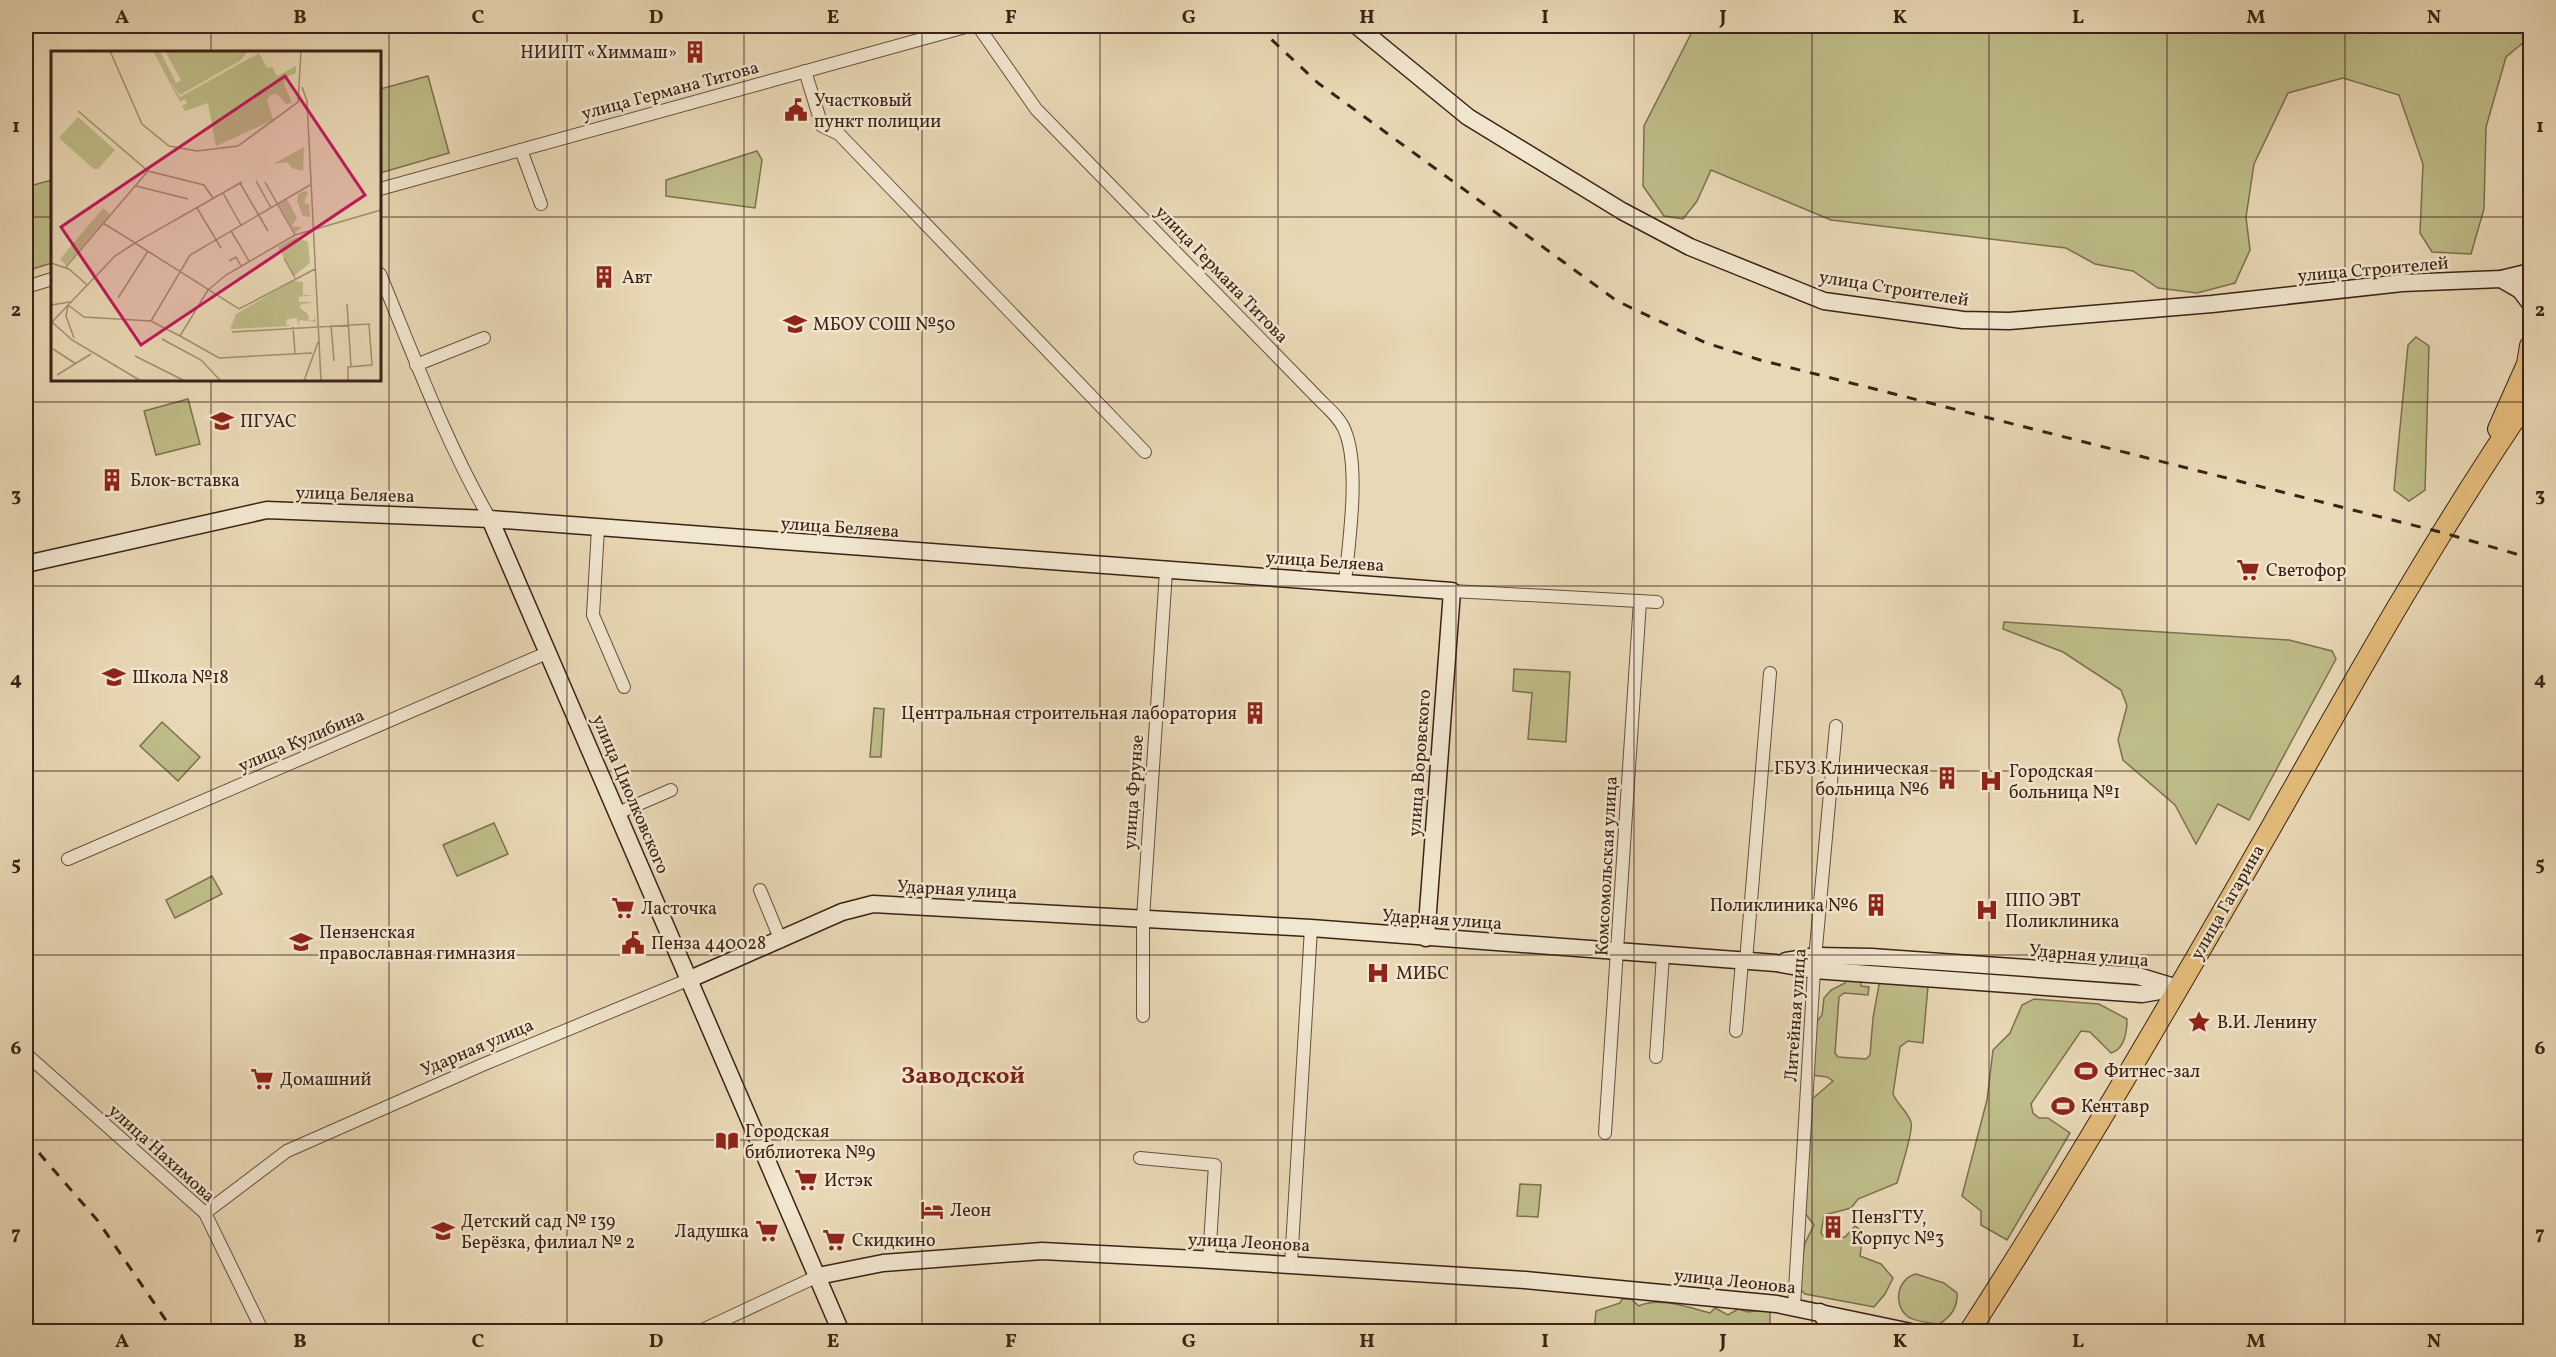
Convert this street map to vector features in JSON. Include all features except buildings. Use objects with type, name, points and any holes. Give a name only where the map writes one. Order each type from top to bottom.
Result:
[{"type":"main road","name":"улица Строителей","points":[[1357,26],[1468,117],[1622,212],[1690,247],[1824,300],[1963,320],[2009,321],[2212,304],[2402,283],[2501,279],[2530,272]]},
{"type":"main road","points":[[2501,279],[2520,290],[2530,303]]},
{"type":"main road","points":[[2480,470],[2527,364],[2530,346]]},
{"type":"main road","points":[[2480,470],[2530,397]]},
{"type":"main road","name":"улица Гагарина","points":[[1970,1332],[2087,1141],[2364,663],[2480,470]]},
{"type":"main road","name":"улица Беляева","points":[[26,564],[267,510],[490,519],[1452,591]]},
{"type":"main road","name":"улица Циолковского","points":[[490,519],[841,1332]]},
{"type":"main road","name":"улица Воровского","points":[[1426,938],[1452,591]]},
{"type":"main road","name":"Ударная улица","points":[[690,980],[842,912],[873,904],[1311,928],[1744,961],[1816,963],[2142,994],[2151,986],[2177,988]]},
{"type":"main road","name":"улица Леонова","points":[[818,1276],[883,1263],[1042,1251],[1291,1264],[1525,1280],[1808,1309],[1911,1332]]},
{"type":"main road","points":[[1808,1309],[1833,1332]]},
{"type":"street","name":"улица Германа Титова","points":[[381,189],[969,26]]},
{"type":"street","name":"улица Германа Титова","points":[[978,26],[1036,109],[1315,395],[1345,430],[1351,461],[1351,514],[1345,582]]},
{"type":"street","points":[[805,71],[822,126],[839,134],[1145,452]]},
{"type":"street","points":[[521,150],[541,204]]},
{"type":"street","name":"улица Циолковского","points":[[381,277],[416,365],[472,489],[490,519]]},
{"type":"street","points":[[26,287],[51,279]]},
{"type":"street","points":[[416,365],[484,338]]},
{"type":"street","points":[[598,528],[592,615],[624,687]]},
{"type":"street","name":"улица Фрунзе","points":[[1143,1016],[1143,918],[1166,571]]},
{"type":"street","name":"улица Беляева","points":[[1452,591],[1657,602]]},
{"type":"street","name":"Комсомольская улица","points":[[1605,1133],[1619,952],[1640,602]]},
{"type":"street","name":"улица Кулибина","points":[[68,859],[549,652]]},
{"type":"street","points":[[1736,1030],[1770,673]]},
{"type":"street","name":"Литейная улица","points":[[1808,1309],[1816,963],[1836,726]]},
{"type":"street","points":[[618,813],[671,790]]},
{"type":"street","points":[[760,890],[781,940]]},
{"type":"street","points":[[1291,1264],[1311,928]]},
{"type":"street","points":[[1656,1057],[1663,955]]},
{"type":"street","name":"Ударная улица","points":[[205,1214],[287,1151],[482,1065],[690,980]]},
{"type":"street","name":"улица Нахимова","points":[[26,1054],[205,1214],[263,1332]]},
{"type":"street","points":[[1140,1158],[1215,1165],[1209,1260]]},
{"type":"street","name":"улица Леонова","points":[[698,1332],[818,1276]]},
{"type":"shaded area","points":[[1695,26],[2530,26],[2530,37],[2506,57],[2486,127],[2484,209],[2471,254],[2432,252],[2420,233],[2423,164],[2399,95],[2343,78],[2288,93],[2254,164],[2246,217],[2250,250],[2235,283],[2197,293],[2158,288],[2133,271],[2095,264],[2066,248],[1831,220],[1711,170],[1697,201],[1683,219],[1664,216],[1643,186],[1644,126]]},
{"type":"shaded area","points":[[428,76],[449,153],[381,173],[381,89]]},
{"type":"shaded area","points":[[757,151],[762,160],[755,208],[666,196],[666,180]]},
{"type":"shaded area","points":[[51,180],[51,263],[26,271],[26,187]]},
{"type":"shaded area","points":[[2416,337],[2429,346],[2425,490],[2409,501],[2394,490],[2408,345]]},
{"type":"shaded area","points":[[188,399],[200,444],[156,455],[144,411]]},
{"type":"shaded area","points":[[2004,622],[2289,640],[2332,651],[2336,659],[2249,820],[2218,804],[2196,844],[2175,805],[2123,760],[2118,740],[2127,706],[2121,690],[2063,652],[2003,629]]},
{"type":"shaded area","points":[[1514,669],[1570,672],[1566,742],[1528,739],[1532,693],[1513,691]]},
{"type":"shaded area","points":[[874,708],[884,709],[881,757],[870,757]]},
{"type":"shaded area","points":[[162,722],[200,757],[178,781],[140,746]]},
{"type":"shaded area","points":[[494,823],[508,854],[457,876],[443,845]]},
{"type":"shaded area","points":[[212,876],[222,894],[175,918],[166,900]]},
{"type":"shaded area","points":[[1849,974],[1862,975],[1861,986],[1869,987],[1868,995],[1844,993],[1839,997],[1835,1053],[1838,1057],[1866,1059],[1870,1055],[1873,1018],[1880,979],[1928,986],[1923,1043],[1908,1041],[1900,1047],[1893,1094],[1909,1118],[1911,1126],[1909,1142],[1897,1183],[1858,1199],[1851,1208],[1824,1215],[1821,1233],[1826,1239],[1845,1237],[1855,1226],[1862,1235],[1860,1256],[1881,1264],[1893,1278],[1885,1294],[1874,1307],[1805,1294],[1798,1287],[1805,1243],[1814,1225],[1804,1212],[1811,1100],[1833,1081],[1827,1077],[1812,1075],[1815,1024],[1822,1015],[1824,998],[1831,990],[1845,983]]},
{"type":"shaded area","points":[[2034,999],[2099,1004],[2127,1019],[2126,1029],[2122,1044],[2111,1053],[2090,1032],[2081,1031],[2031,1104],[2033,1113],[2039,1118],[2048,1118],[2070,1133],[2007,1240],[1981,1225],[1981,1211],[1962,1196],[1987,1100],[1993,1050],[2010,1033],[2022,1005]]},
{"type":"shaded area","points":[[1520,1184],[1541,1185],[1538,1217],[1517,1216]]},
{"type":"shaded area","points":[[1916,1274],[1944,1283],[1957,1293],[1953,1311],[1939,1324],[1914,1320],[1902,1311],[1899,1298],[1901,1286],[1910,1276]]},
{"type":"shaded area","points":[[1622,1299],[1631,1299],[1639,1306],[1655,1302],[1710,1313],[1715,1308],[1728,1315],[1738,1309],[1748,1312],[1770,1309],[1770,1328],[1795,1331],[1594,1332],[1596,1311],[1620,1303]]},
{"type":"railway","points":[[1257,26],[1318,83],[1617,301],[1706,343],[1760,360],[2444,533],[2530,558]]},
{"type":"railway","points":[[26,1138],[98,1221],[174,1332]]},
{"type":"place","name":"НИИПТ «Химмаш»","points":[[695,52]]},
{"type":"place","name":"Участковый пункт полиции","points":[[796,110]]},
{"type":"place","name":"Авт","points":[[604,277]]},
{"type":"place","name":"МБОУ СОШ №50","points":[[795,324]]},
{"type":"place","name":"ПГУАС","points":[[222,421]]},
{"type":"place","name":"Блок-вставка","points":[[112,480]]},
{"type":"place","name":"Светофор","points":[[2248,570]]},
{"type":"place","name":"Школа №18","points":[[114,677]]},
{"type":"place","name":"Центральная строительная лаборатория","points":[[1255,713]]},
{"type":"place","name":"ГБУЗ Клиническая больница №6","points":[[1947,778]]},
{"type":"place","name":"Городская больница №1","points":[[1991,781]]},
{"type":"place","name":"Поликлиника №6","points":[[1876,905]]},
{"type":"place","name":"Ласточка","points":[[623,908]]},
{"type":"place","name":"ППО ЭВТ Поликлиника","points":[[1987,910]]},
{"type":"place","name":"Пензенская православная гимназия","points":[[301,942]]},
{"type":"place","name":"Пенза 440028","points":[[633,943]]},
{"type":"place","name":"МИБС","points":[[1378,973]]},
{"type":"place","name":"В.И. Ленину","points":[[2199,1022]]},
{"type":"place","name":"Фитнес-зал","points":[[2086,1071]]},
{"type":"place","name":"Домашний","points":[[262,1079]]},
{"type":"place","name":"Кентавр","points":[[2063,1106]]},
{"type":"place","name":"Городская библиотека №9","points":[[727,1141]]},
{"type":"place","name":"Истэк","points":[[806,1180]]},
{"type":"place","name":"Леон","points":[[932,1210]]},
{"type":"place","name":"ПензГТУ, Корпус №3","points":[[1833,1227]]},
{"type":"place","name":"Детский сад № 139 Берёзка, филиал № 2","points":[[443,1231]]},
{"type":"place","name":"Ладушка","points":[[767,1231]]},
{"type":"place","name":"Скидкино","points":[[834,1240]]},
{"type":"district","name":"Заводской","points":[[963,1075]]}]
